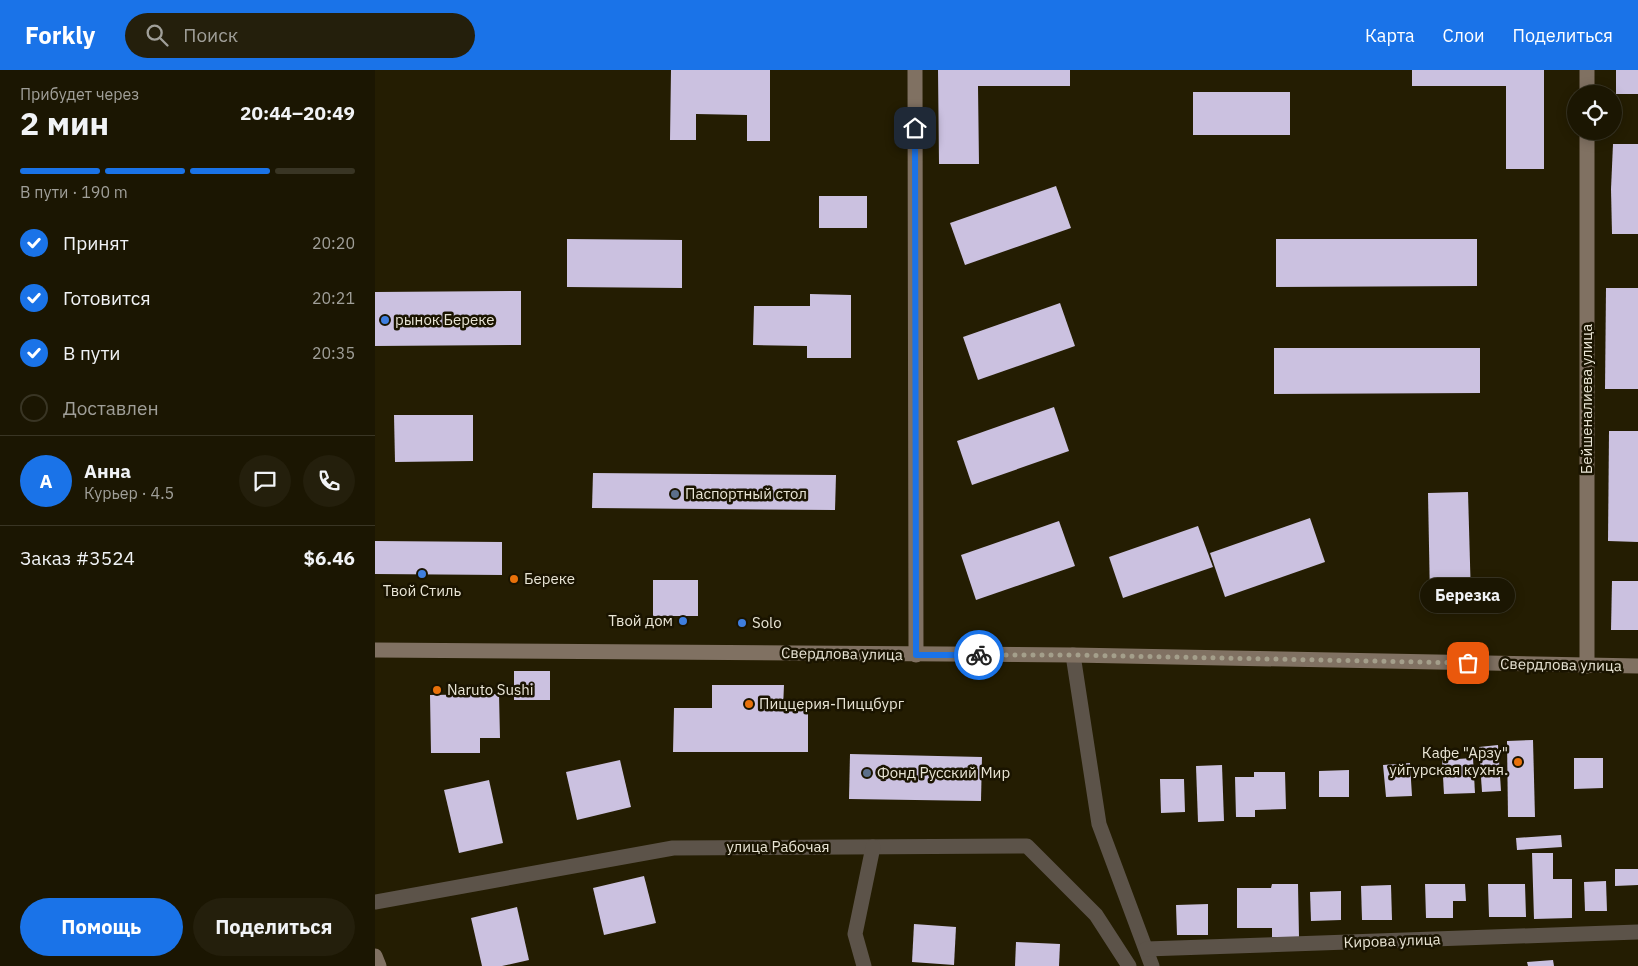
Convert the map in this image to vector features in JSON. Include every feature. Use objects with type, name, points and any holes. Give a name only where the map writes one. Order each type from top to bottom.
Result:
[{"type":"street","points":[[915,70],[916,655]]},
{"type":"street","points":[[1587,70],[1587,85]]},
{"type":"street","name":"Бейшеналиева улица","points":[[1587,140],[1587,666]]},
{"type":"street","name":"Свердлова улица","points":[[375,650],[1073,655],[1638,666]]},
{"type":"street","points":[[1073,655],[1099,824],[1151,966]]},
{"type":"street","points":[[864,966],[855,934],[873,846]]},
{"type":"street","name":"улица Рабочая","points":[[375,902],[673,848],[1027,846],[1096,915],[1129,966]]},
{"type":"street","name":"Кирова улица","points":[[1146,949],[1638,932]]},
{"type":"street","points":[[375,956],[379,966]]},
{"type":"building","points":[[671,70],[770,70],[770,141],[747,141],[747,115],[696,114],[696,140],[670,140]]},
{"type":"building","points":[[938,70],[1070,70],[1070,86],[978,86],[979,164],[939,164]]},
{"type":"building","points":[[1412,70],[1544,70],[1544,169],[1506,169],[1506,86],[1412,86]]},
{"type":"building","points":[[1616,70],[1638,70],[1638,94],[1622,94],[1622,85],[1616,85]]},
{"type":"building","points":[[1193,92],[1290,92],[1290,135],[1193,135]]},
{"type":"building","points":[[1613,144],[1638,144],[1638,234],[1612,234]]},
{"type":"building","points":[[1056,186],[1071,228],[965,265],[950,223]]},
{"type":"building","points":[[819,196],[867,196],[867,228],[819,228]]},
{"type":"building","points":[[567,239],[682,240],[682,288],[567,287]]},
{"type":"building","points":[[1276,239],[1477,239],[1477,286],[1276,287]]},
{"type":"building","points":[[1606,288],[1638,288],[1638,389],[1605,389]]},
{"type":"building","points":[[521,291],[521,345],[375,346],[375,292]]},
{"type":"building","points":[[810,294],[851,295],[851,358],[807,358],[807,346],[753,345],[754,306],[810,306]]},
{"type":"building","points":[[1060,303],[1075,346],[978,380],[963,337]]},
{"type":"building","points":[[1274,348],[1480,348],[1480,393],[1274,394]]},
{"type":"building","points":[[1054,407],[1069,451],[972,485],[957,441]]},
{"type":"building","points":[[394,415],[473,415],[473,461],[395,462]]},
{"type":"building","points":[[1609,431],[1638,431],[1638,542],[1608,541]]},
{"type":"building","points":[[593,473],[836,475],[835,510],[592,508]]},
{"type":"building","points":[[1468,492],[1471,598],[1430,599],[1428,493]]},
{"type":"building","points":[[1310,518],[1325,562],[1225,597],[1210,553]]},
{"type":"building","points":[[1059,521],[1075,566],[976,600],[961,555]]},
{"type":"building","points":[[1198,526],[1213,567],[1123,598],[1109,557]]},
{"type":"building","points":[[375,541],[502,542],[502,575],[375,574]]},
{"type":"building","points":[[653,580],[698,580],[698,616],[653,616]]},
{"type":"building","points":[[1612,581],[1638,581],[1638,630],[1611,630]]},
{"type":"building","points":[[514,671],[550,671],[550,700],[514,700]]},
{"type":"building","points":[[712,685],[784,685],[783,708],[808,708],[808,752],[673,752],[674,708],[712,708]]},
{"type":"building","points":[[499,694],[500,738],[480,738],[480,753],[431,753],[430,695]]},
{"type":"building","points":[[1533,740],[1535,817],[1508,817],[1507,741]]},
{"type":"building","points":[[1498,745],[1501,791],[1482,792],[1479,747]]},
{"type":"building","points":[[850,754],[982,757],[981,801],[849,799]]},
{"type":"building","points":[[1473,758],[1475,793],[1444,794],[1442,760]]},
{"type":"building","points":[[1574,758],[1603,758],[1603,788],[1574,789]]},
{"type":"building","points":[[620,760],[631,807],[577,820],[566,772]]},
{"type":"building","points":[[1410,763],[1412,796],[1386,797],[1383,765]]},
{"type":"building","points":[[1222,765],[1224,821],[1198,822],[1196,766]]},
{"type":"building","points":[[1349,770],[1349,797],[1319,797],[1319,771]]},
{"type":"building","points":[[1254,772],[1285,772],[1286,809],[1255,810],[1255,817],[1236,817],[1235,777],[1254,777]]},
{"type":"building","points":[[1160,779],[1184,779],[1185,812],[1161,813]]},
{"type":"building","points":[[489,780],[503,843],[459,853],[444,790]]},
{"type":"building","points":[[1561,835],[1562,847],[1517,850],[1516,838]]},
{"type":"building","points":[[1532,853],[1553,853],[1553,879],[1572,879],[1572,918],[1534,919]]},
{"type":"building","points":[[1615,869],[1638,869],[1638,885],[1615,886]]},
{"type":"building","points":[[644,876],[656,923],[604,935],[593,888]]},
{"type":"building","points":[[1606,881],[1607,911],[1585,911],[1584,882]]},
{"type":"building","points":[[1272,884],[1298,884],[1299,937],[1272,937],[1272,928],[1237,928],[1237,888],[1271,888]]},
{"type":"building","points":[[1425,884],[1465,884],[1466,901],[1453,901],[1453,918],[1426,918]]},
{"type":"building","points":[[1488,884],[1525,884],[1526,917],[1489,917]]},
{"type":"building","points":[[1391,885],[1392,920],[1362,920],[1361,886]]},
{"type":"building","points":[[1341,891],[1341,920],[1311,921],[1310,892]]},
{"type":"building","points":[[1208,904],[1208,935],[1177,935],[1176,905]]},
{"type":"building","points":[[517,907],[529,960],[502,966],[482,966],[471,918]]},
{"type":"building","points":[[914,924],[956,927],[954,965],[912,962]]},
{"type":"building","points":[[1016,942],[1060,944],[1059,966],[1015,966]]},
{"type":"building","points":[[1553,960],[1554,966],[1528,966],[1527,962]]},
{"type":"way so far","points":[[979,655],[1073,655],[1468,663]]},
{"type":"place","name":"рынок Береке","points":[[385,320]]},
{"type":"place","name":"Паспортный стол","points":[[675,494]]},
{"type":"place","name":"Твой Стиль","points":[[422,574]]},
{"type":"place","name":"Береке","points":[[514,579]]},
{"type":"place","name":"Твой дом","points":[[683,621]]},
{"type":"place","name":"Solo","points":[[742,623]]},
{"type":"place","name":"Березка","points":[[1468,663]]},
{"type":"place","name":"Naruto Sushi","points":[[437,690]]},
{"type":"place","name":"Пиццерия-Пиццбург","points":[[749,704]]},
{"type":"place","name":"Кафе \"Арзу\" уйгурская кухня.","points":[[1518,762]]},
{"type":"place","name":"Фонд Русский Мир","points":[[867,773]]},
{"type":"route","points":[[915,128],[916,655],[979,655]]}]
